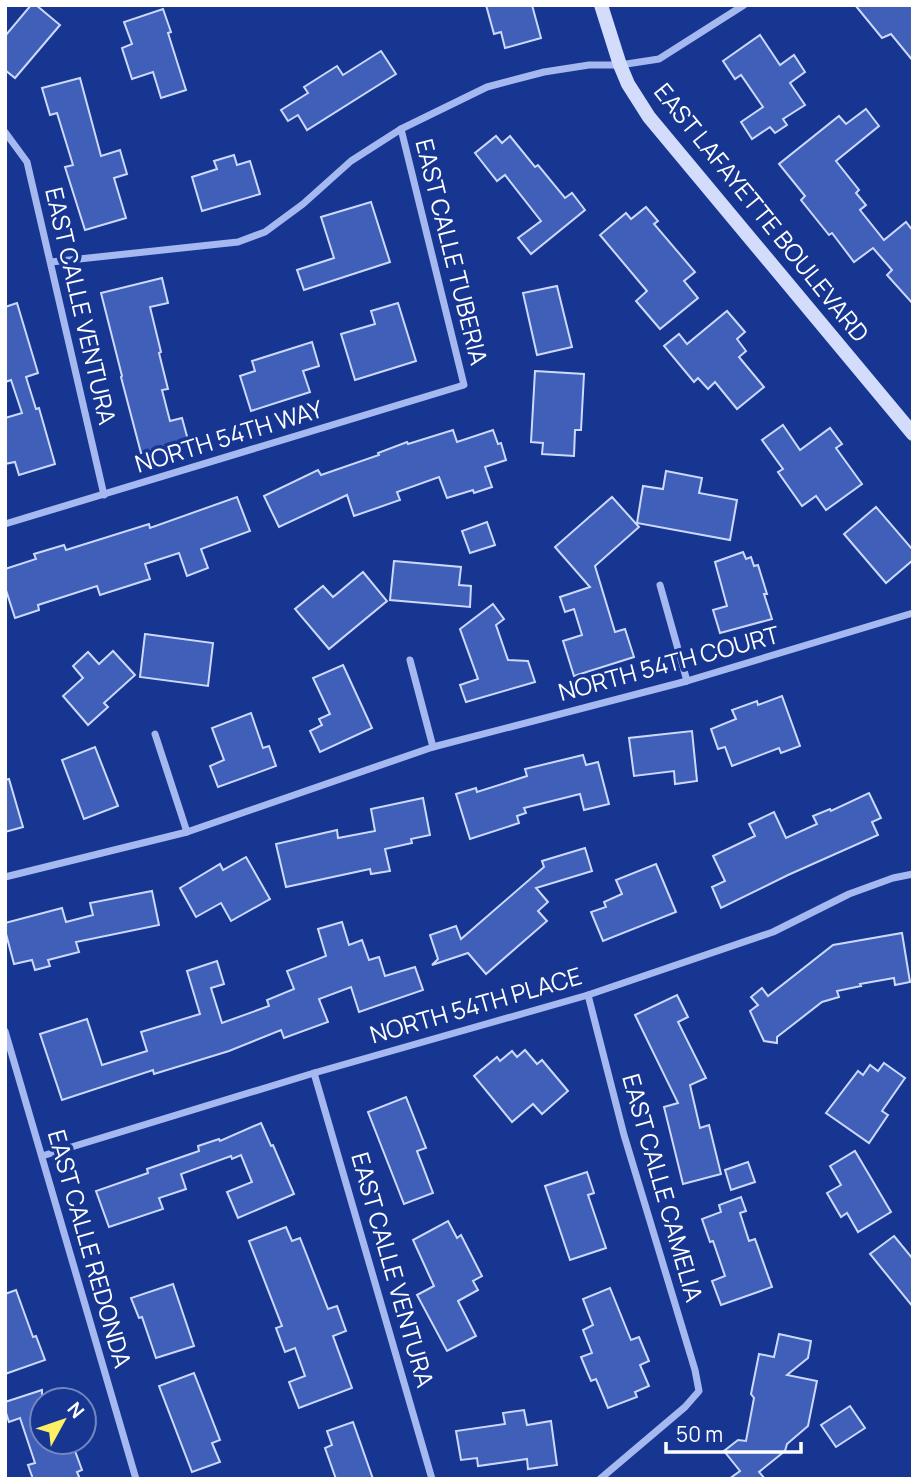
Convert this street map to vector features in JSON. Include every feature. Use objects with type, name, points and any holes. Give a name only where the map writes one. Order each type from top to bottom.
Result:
[{"type":"street","name":"EAST LAFAYETTE BOULEVARD","points":[[601,5],[628,84],[649,117],[913,434]]},
{"type":"street","points":[[51,262],[238,242],[265,232],[303,204],[351,161],[401,129],[487,88],[544,72],[659,59],[744,5]]},
{"type":"street","name":"EAST CALLE TUBERIA","points":[[401,129],[464,385]]},
{"type":"street","name":"EAST CALLE VENTURA","points":[[5,132],[27,162],[104,495]]},
{"type":"street","name":"NORTH 54TH WAY","points":[[5,524],[464,385]]},
{"type":"street","points":[[660,585],[687,681]]},
{"type":"street","name":"NORTH 54TH COURT","points":[[5,877],[187,832],[433,747],[687,681],[913,613]]},
{"type":"street","points":[[410,660],[433,747]]},
{"type":"street","points":[[155,734],[187,832]]},
{"type":"street","name":"NORTH 54TH PLACE","points":[[42,1156],[314,1073],[589,995],[773,932],[849,894],[893,878],[913,874]]},
{"type":"street","name":"EAST CALLE CAMELIA","points":[[589,995],[624,1135],[699,1391],[685,1407],[600,1479]]},
{"type":"street","name":"EAST CALLE REDONDA","points":[[5,1031],[136,1479]]},
{"type":"street","name":"EAST CALLE VENTURA","points":[[314,1073],[432,1479]]},
{"type":"building","points":[[31,5],[36,5],[60,25],[15,78],[5,70],[5,36]]},
{"type":"building","points":[[486,5],[532,5],[541,38],[505,48],[501,32],[494,34]]},
{"type":"building","points":[[855,5],[913,5],[913,61],[891,34],[882,38]]},
{"type":"building","points":[[163,9],[186,90],[161,98],[153,72],[132,79],[122,48],[132,44],[124,22]]},
{"type":"building","points":[[760,35],[780,65],[794,55],[805,72],[790,83],[805,105],[783,119],[787,125],[775,133],[770,127],[752,139],[741,122],[763,107],[741,75],[735,79],[723,61]]},
{"type":"building","points":[[381,51],[396,74],[307,130],[298,115],[288,121],[281,110],[308,93],[304,87],[337,66],[343,75]]},
{"type":"building","points":[[80,78],[101,156],[120,150],[127,174],[114,178],[126,218],[85,230],[65,167],[73,165],[57,113],[50,115],[42,88]]},
{"type":"building","points":[[866,109],[879,126],[836,161],[859,190],[856,193],[866,205],[860,210],[884,240],[906,222],[913,231],[913,304],[887,275],[892,270],[873,248],[854,262],[832,233],[829,235],[801,200],[805,196],[779,164],[839,116],[846,124]]},
{"type":"building","points":[[496,136],[502,143],[510,136],[565,198],[572,193],[585,210],[531,254],[518,238],[541,221],[505,175],[497,181],[475,153]]},
{"type":"building","points":[[234,155],[237,165],[250,161],[260,194],[202,211],[192,177],[217,169],[214,161]]},
{"type":"building","points":[[371,202],[390,262],[304,290],[297,270],[334,258],[321,217]]},
{"type":"building","points":[[646,207],[658,221],[654,224],[695,272],[684,281],[698,298],[660,329],[636,301],[647,291],[600,235],[626,213],[631,219]]},
{"type":"building","points":[[162,278],[168,303],[150,307],[168,389],[162,390],[170,421],[182,418],[188,440],[141,453],[101,293]]},
{"type":"building","points":[[557,286],[572,347],[537,355],[523,293]]},
{"type":"building","points":[[17,303],[38,373],[26,377],[36,409],[39,408],[55,464],[19,475],[15,462],[5,464],[5,418],[22,413],[11,380],[5,382],[5,307]]},
{"type":"building","points":[[398,303],[416,361],[355,380],[341,334],[375,324],[371,311]]},
{"type":"building","points":[[727,311],[745,332],[737,339],[746,351],[739,357],[764,387],[737,409],[715,382],[708,389],[698,378],[694,382],[664,346],[679,334],[687,344]]},
{"type":"building","points":[[312,342],[319,366],[303,371],[310,392],[251,411],[240,376],[255,371],[252,361]]},
{"type":"building","points":[[535,371],[584,374],[581,430],[575,430],[574,456],[542,454],[543,443],[531,442]]},
{"type":"building","points":[[783,425],[800,450],[830,428],[842,444],[836,448],[862,484],[826,510],[816,496],[802,506],[778,472],[783,469],[762,440]]},
{"type":"building","points":[[453,430],[457,442],[493,430],[498,444],[501,443],[506,460],[485,467],[492,487],[447,498],[439,477],[397,492],[400,500],[354,516],[347,495],[279,527],[264,496],[318,470],[321,475],[379,455],[378,453],[407,442],[408,444]]},
{"type":"building","points":[[666,471],[702,478],[699,493],[737,500],[730,540],[637,523],[643,486],[663,489]]},
{"type":"building","points":[[237,497],[250,531],[201,549],[208,568],[187,576],[179,553],[145,564],[150,579],[100,595],[97,586],[38,605],[39,610],[15,618],[5,587],[5,569],[36,559],[34,554],[64,545],[66,550],[149,524],[150,528]]},
{"type":"building","points":[[612,497],[639,527],[595,566],[615,632],[625,629],[634,657],[574,676],[563,641],[582,635],[574,609],[565,612],[560,597],[590,587],[555,547]]},
{"type":"building","points":[[876,507],[913,550],[913,560],[886,583],[844,534]]},
{"type":"building","points":[[487,522],[495,545],[470,553],[462,531]]},
{"type":"building","points":[[743,552],[746,559],[751,557],[754,566],[758,565],[772,619],[720,633],[713,610],[727,606],[715,562]]},
{"type":"building","points":[[394,561],[461,567],[459,585],[471,586],[470,607],[390,600]]},
{"type":"building","points":[[363,572],[387,601],[329,649],[295,609],[323,586],[333,597]]},
{"type":"building","points":[[493,604],[504,619],[496,625],[508,660],[528,661],[535,682],[466,702],[460,685],[478,679],[460,629]]},
{"type":"building","points":[[145,634],[213,643],[208,686],[140,677]]},
{"type":"building","points":[[113,651],[135,675],[104,703],[108,707],[88,725],[63,696],[83,678],[73,666],[88,652],[99,664]]},
{"type":"building","points":[[343,665],[372,728],[320,752],[310,731],[322,725],[319,719],[330,714],[313,678]]},
{"type":"building","points":[[782,696],[800,746],[781,753],[779,748],[732,766],[725,747],[718,749],[711,729],[736,719],[732,710],[757,701],[758,705]]},
{"type":"building","points":[[251,713],[263,748],[269,746],[276,766],[218,787],[210,766],[224,760],[212,728]]},
{"type":"building","points":[[692,731],[697,781],[675,784],[674,771],[634,776],[629,738]]},
{"type":"building","points":[[95,747],[118,806],[84,819],[62,760]]},
{"type":"building","points":[[583,755],[586,765],[598,762],[609,804],[584,810],[580,794],[524,808],[526,813],[517,816],[519,823],[470,839],[456,794],[476,788],[477,792],[527,776],[525,769]]},
{"type":"building","points":[[9,779],[23,827],[5,832],[5,780]]},
{"type":"building","points":[[869,793],[881,818],[872,822],[878,835],[721,908],[712,887],[725,881],[713,856],[755,836],[749,824],[774,812],[786,838],[817,824],[813,816],[830,809],[831,811]]},
{"type":"building","points":[[423,798],[430,835],[411,839],[412,843],[385,849],[390,871],[371,874],[370,869],[286,887],[276,844],[337,830],[338,838],[375,831],[371,809]]},
{"type":"building","points":[[585,848],[592,871],[536,888],[548,902],[538,911],[547,921],[486,974],[468,953],[432,965],[438,959],[430,935],[456,926],[461,939],[544,867],[542,861]]},
{"type":"building","points":[[246,857],[270,899],[231,921],[221,903],[196,917],[180,888],[220,864],[223,870]]},
{"type":"building","points":[[656,864],[676,912],[603,941],[591,912],[606,907],[604,902],[622,894],[616,880]]},
{"type":"building","points":[[152,891],[159,925],[76,942],[79,952],[48,960],[50,966],[35,970],[32,960],[14,964],[5,923],[62,908],[66,922],[93,915],[90,903]]},
{"type":"building","points":[[342,922],[349,945],[362,940],[369,960],[379,957],[385,976],[415,967],[423,990],[359,1012],[351,987],[319,999],[328,1022],[284,1038],[281,1030],[229,1051],[154,1074],[153,1070],[62,1100],[40,1034],[87,1019],[102,1065],[147,1051],[141,1032],[200,1014],[187,971],[217,961],[224,984],[211,988],[222,1023],[269,1006],[267,1000],[294,989],[287,971],[326,956],[318,929]]},
{"type":"building","points":[[902,933],[910,982],[895,985],[894,978],[837,991],[839,997],[822,1002],[777,1037],[777,1043],[764,1041],[750,1011],[758,1005],[751,997],[762,988],[768,996],[833,945]]},
{"type":"building","points":[[677,995],[688,1017],[678,1022],[706,1078],[690,1085],[700,1128],[709,1125],[721,1174],[683,1184],[664,1107],[678,1103],[635,1015]]},
{"type":"building","points":[[525,1050],[537,1064],[542,1060],[568,1091],[542,1114],[533,1104],[512,1122],[474,1076],[497,1057],[500,1061],[512,1051],[517,1057]]},
{"type":"building","points":[[884,1063],[905,1078],[882,1111],[888,1115],[869,1143],[826,1113],[858,1071],[863,1075],[870,1065],[878,1071]]},
{"type":"building","points":[[406,1097],[426,1148],[417,1151],[433,1193],[404,1204],[368,1112]]},
{"type":"building","points":[[261,1123],[294,1194],[238,1218],[227,1192],[252,1182],[241,1155],[232,1159],[231,1156],[181,1174],[186,1189],[159,1198],[163,1209],[109,1227],[96,1191],[148,1173],[147,1169],[199,1151],[198,1146],[219,1139],[220,1141]]},
{"type":"building","points":[[855,1151],[891,1212],[858,1232],[847,1213],[841,1217],[827,1193],[841,1185],[830,1166]]},
{"type":"building","points":[[748,1162],[755,1182],[731,1190],[725,1170]]},
{"type":"building","points":[[587,1172],[594,1193],[588,1195],[606,1248],[570,1260],[545,1186]]},
{"type":"building","points":[[741,1197],[746,1211],[740,1213],[749,1241],[755,1239],[772,1287],[721,1305],[712,1281],[725,1276],[702,1219],[721,1212],[719,1205]]},
{"type":"building","points":[[448,1221],[457,1238],[461,1235],[482,1276],[473,1281],[478,1290],[458,1301],[476,1336],[447,1351],[417,1295],[434,1286],[413,1240]]},
{"type":"building","points":[[286,1227],[292,1241],[300,1238],[328,1309],[337,1306],[346,1331],[333,1336],[352,1388],[299,1408],[289,1382],[305,1376],[295,1348],[285,1352],[276,1328],[282,1326],[249,1241]]},
{"type":"building","points":[[894,1236],[913,1259],[913,1307],[870,1254]]},
{"type":"building","points":[[173,1284],[194,1346],[156,1358],[142,1317],[139,1318],[131,1298]]},
{"type":"building","points":[[610,1288],[631,1340],[639,1337],[649,1361],[640,1365],[649,1386],[635,1392],[637,1397],[608,1408],[596,1379],[591,1381],[581,1357],[592,1353],[583,1330],[593,1325],[583,1299]]},
{"type":"building","points":[[16,1290],[33,1337],[36,1336],[45,1360],[5,1374],[5,1294]]},
{"type":"building","points":[[779,1334],[811,1341],[808,1358],[787,1375],[817,1381],[808,1426],[787,1444],[785,1451],[759,1472],[765,1479],[729,1479],[740,1471],[724,1451],[738,1440],[746,1441],[759,1354],[774,1357]]},
{"type":"building","points":[[194,1373],[220,1440],[212,1443],[220,1462],[192,1472],[159,1386]]},
{"type":"building","points":[[28,1395],[28,1442],[20,1418],[9,1422],[5,1402]]},
{"type":"building","points":[[850,1406],[865,1428],[836,1447],[821,1425]]},
{"type":"building","points":[[524,1410],[527,1425],[551,1421],[557,1465],[528,1469],[527,1459],[478,1466],[477,1458],[461,1460],[456,1431],[505,1424],[503,1413]]},
{"type":"building","points":[[353,1422],[373,1479],[336,1479],[325,1448],[332,1445],[327,1431]]},
{"type":"building","points":[[33,1456],[77,1456],[82,1470],[77,1472],[80,1479],[33,1479],[28,1465],[35,1463]]}]
